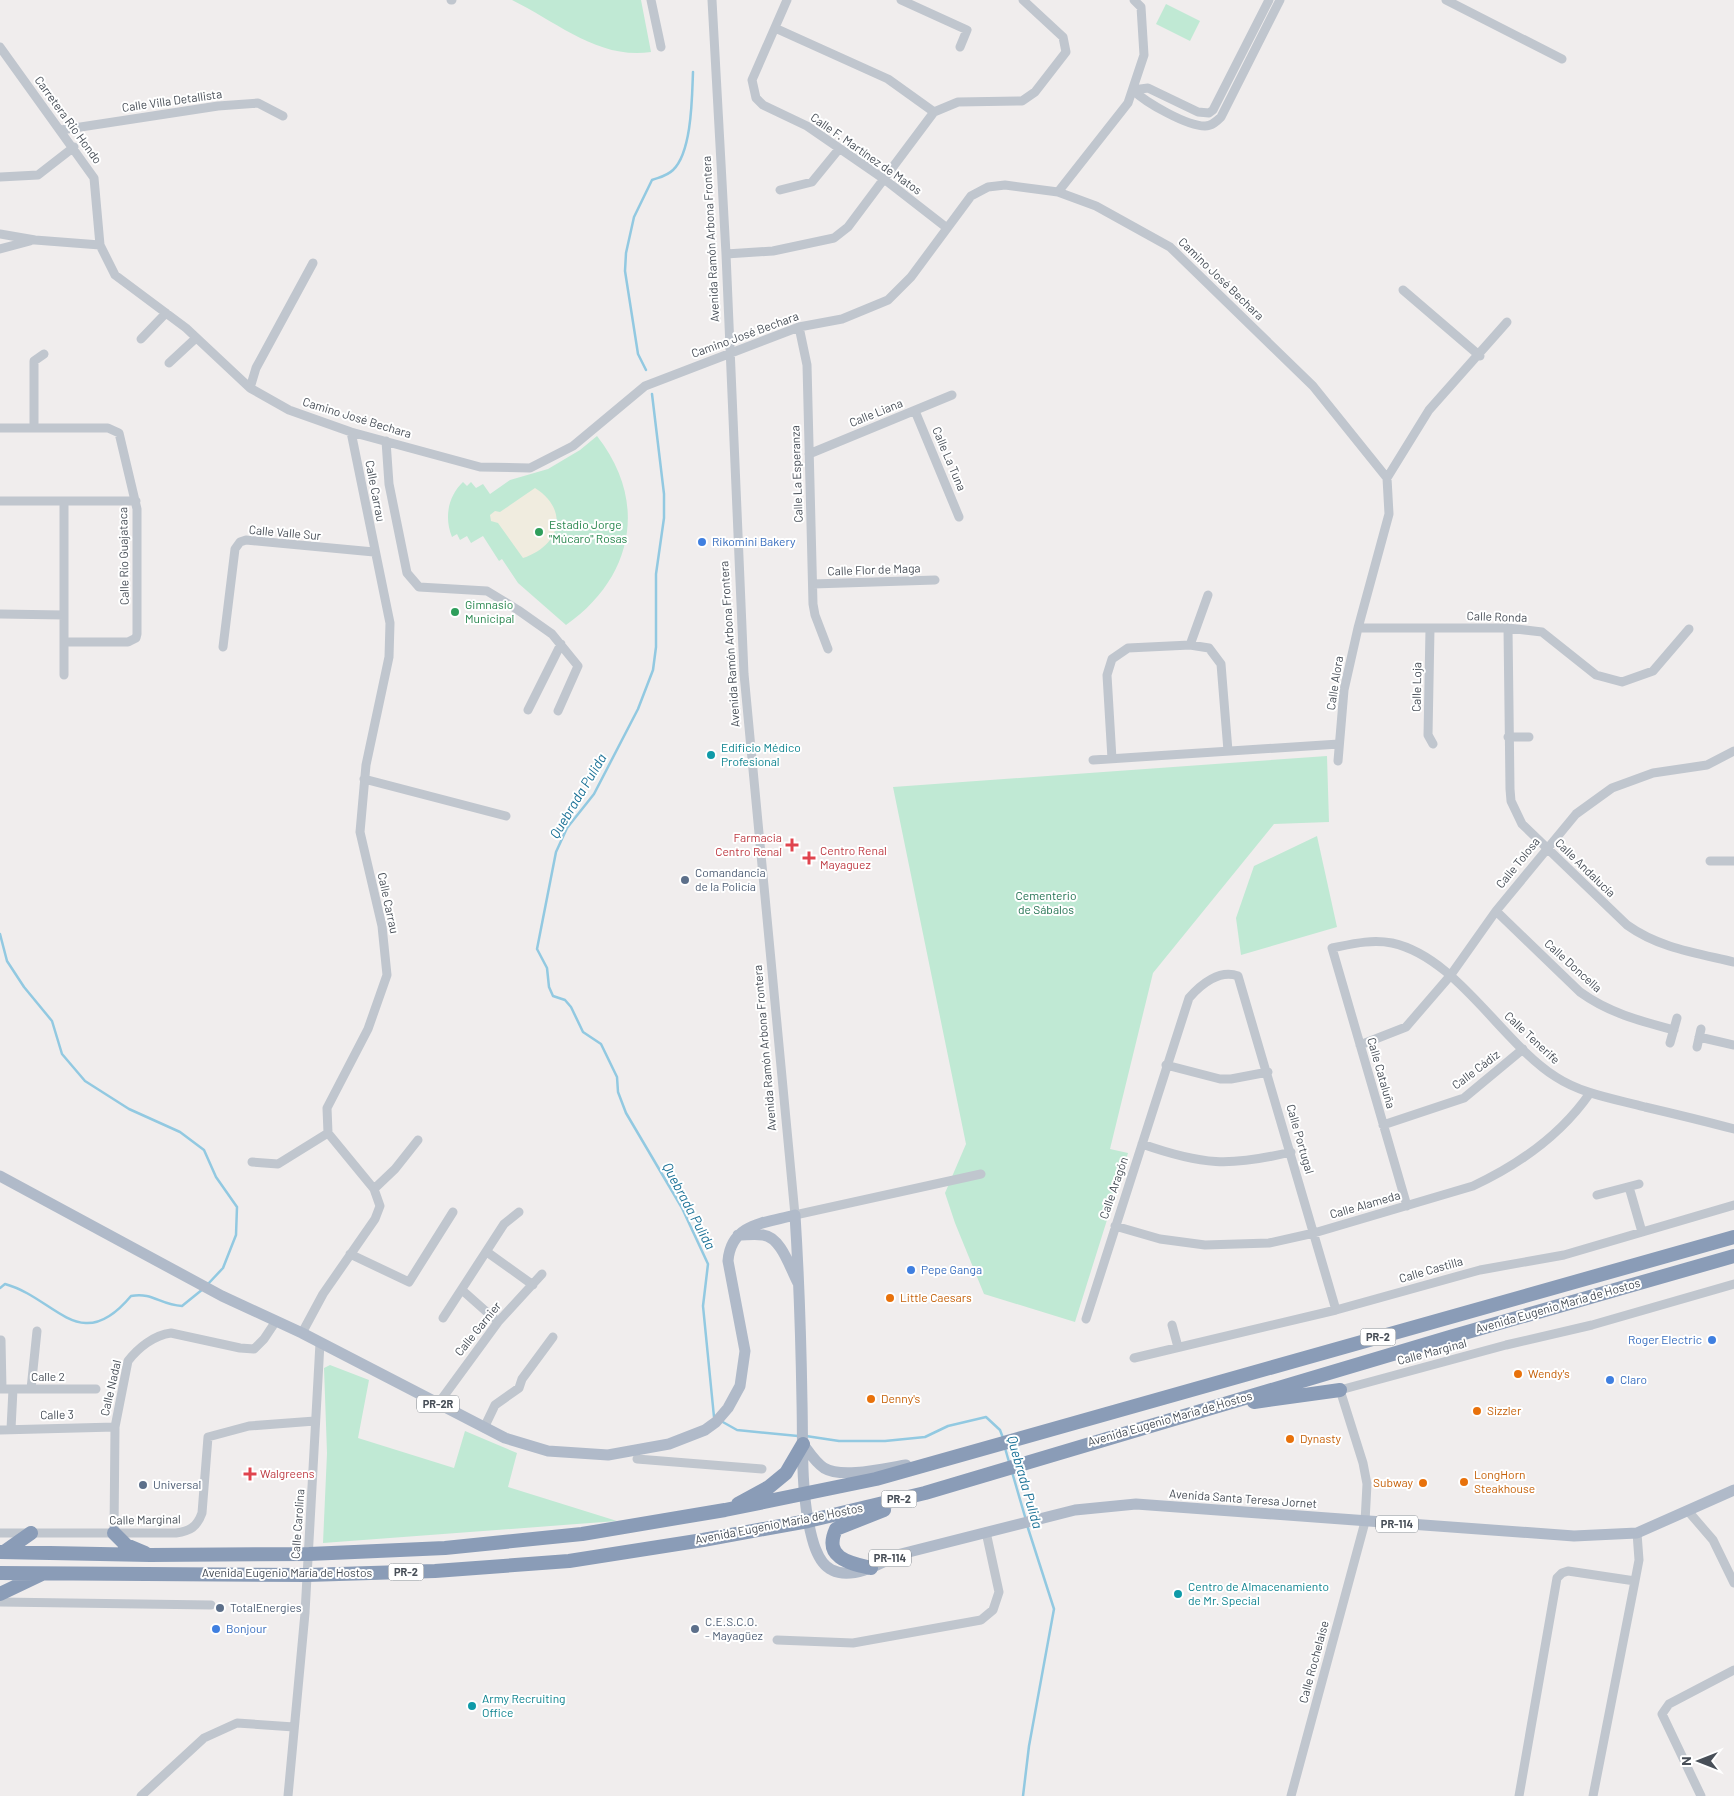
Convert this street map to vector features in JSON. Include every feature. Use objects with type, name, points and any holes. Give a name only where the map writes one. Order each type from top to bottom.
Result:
[{"type":"highway","name":"Avenida Eugenio María de Hostos","points":[[2,1552],[150,1555],[309,1554],[446,1548],[524,1542],[725,1510],[876,1479],[1022,1436],[1734,1237]]},
{"type":"highway","name":"Avenida Eugenio María de Hostos","points":[[0,1572],[307,1576],[435,1571],[569,1561],[808,1520],[925,1493],[1209,1408],[1734,1256]]},
{"type":"highway","points":[[1209,1408],[1340,1390]]},
{"type":"highway","points":[[725,1510],[769,1487],[786,1473],[803,1443]]},
{"type":"highway","points":[[871,1568],[845,1562],[834,1550],[832,1540],[836,1529],[925,1493]]},
{"type":"highway","points":[[2,1552],[31,1533]]},
{"type":"highway","points":[[114,1533],[126,1545],[150,1555]]},
{"type":"highway","points":[[0,1594],[46,1573]]},
{"type":"main road","name":"PR-2R","points":[[0,1176],[222,1296],[302,1333],[484,1428],[505,1438],[548,1451],[608,1455],[668,1444],[705,1430],[728,1408],[740,1386],[745,1351],[728,1261],[729,1246],[738,1235]]},
{"type":"main road","points":[[738,1235],[752,1226],[795,1216]]},
{"type":"main road","name":"Avenida Ramón Arbona Frontera","points":[[795,1216],[800,1288],[805,1495]]},
{"type":"main road","points":[[738,1235],[764,1235],[771,1238],[779,1247],[800,1288]]},
{"type":"main road","points":[[803,1443],[823,1467],[831,1470],[873,1470],[938,1460]]},
{"type":"main road","name":"Avenida Santa Teresa Jornet","points":[[805,1495],[808,1520],[821,1560],[832,1570],[848,1573],[871,1568],[897,1555],[1004,1527],[1075,1510],[1136,1504],[1574,1536],[1637,1533],[1734,1490]]},
{"type":"street","points":[[651,0],[661,47]]},
{"type":"street","name":"Avenida Ramón Arbona Frontera","points":[[712,0],[726,254],[744,674],[795,1216]]},
{"type":"street","name":"Calle F. Martínez de Matos","points":[[787,0],[752,80],[756,98],[763,105],[807,126],[884,179],[947,228]]},
{"type":"street","points":[[901,0],[967,30],[960,47]]},
{"type":"street","points":[[726,254],[774,251],[834,238],[848,227],[934,112],[958,102],[1022,101],[1035,92],[1066,52],[1063,37],[1023,0]]},
{"type":"street","points":[[1058,192],[1128,103],[1144,55],[1141,7],[1134,0]]},
{"type":"street","points":[[1446,0],[1562,59]]},
{"type":"street","points":[[1266,1],[1278,4],[1221,117],[1214,123],[1206,126],[1193,123],[1142,100],[1132,90],[1148,88],[1203,113],[1213,110],[1266,1]]},
{"type":"street","points":[[775,28],[888,79],[934,112]]},
{"type":"street","name":"Carretera Rio Hondo","points":[[0,47],[74,147],[94,178],[100,245]]},
{"type":"street","name":"Calle Villa Detallista","points":[[61,130],[218,106],[258,103],[284,116]]},
{"type":"street","points":[[1203,113],[1206,126]]},
{"type":"street","points":[[0,177],[38,175],[74,147]]},
{"type":"street","points":[[780,190],[812,182],[839,149]]},
{"type":"street","name":"Camino José Bechara","points":[[100,245],[115,275],[196,338],[250,388],[289,410],[350,432],[480,467],[530,468],[573,446],[643,388],[799,327],[842,319],[888,300],[911,278],[971,196],[988,187],[1006,184],[1058,192],[1096,206],[1170,246],[1312,386],[1387,478]]},
{"type":"street","points":[[0,234],[35,240],[100,245]]},
{"type":"street","points":[[0,249],[35,240]]},
{"type":"street","points":[[250,388],[256,368],[313,263]]},
{"type":"street","points":[[1403,290],[1480,356]]},
{"type":"street","points":[[141,339],[166,313]]},
{"type":"street","points":[[1358,628],[1389,514],[1387,478],[1429,410],[1480,356],[1508,322]]},
{"type":"street","name":"Calle La Esperanza","points":[[799,327],[806,365],[815,615],[828,649]]},
{"type":"street","points":[[168,364],[196,338]]},
{"type":"street","points":[[34,427],[34,362],[44,354]]},
{"type":"street","name":"Calle Liana","points":[[809,454],[952,395]]},
{"type":"street","name":"Calle La Tuna","points":[[915,411],[959,517]]},
{"type":"street","name":"Calle Río Guajataca","points":[[0,428],[114,429],[119,433],[136,501],[136,638],[128,642],[64,642]]},
{"type":"street","name":"Calle Carrau","points":[[328,1133],[327,1108],[368,1029],[387,975],[382,926],[360,832],[364,779],[389,657],[390,624],[350,432]]},
{"type":"street","points":[[386,441],[389,484],[407,573],[419,587],[487,591],[552,634],[578,666],[558,711]]},
{"type":"street","points":[[64,501],[64,675]]},
{"type":"street","points":[[0,502],[136,501]]},
{"type":"street","name":"Calle Valle Sur","points":[[223,647],[235,549],[240,542],[246,540],[374,552]]},
{"type":"street","name":"Calle Flor de Maga","points":[[813,584],[935,580]]},
{"type":"street","points":[[1190,645],[1208,594]]},
{"type":"street","points":[[0,614],[64,615]]},
{"type":"street","name":"Calle Ronda","points":[[1358,628],[1508,628],[1542,632],[1596,675],[1622,682],[1653,671],[1689,630]]},
{"type":"street","name":"Calle Alora","points":[[1338,761],[1344,690],[1358,628]]},
{"type":"street","name":"Calle Andalucía","points":[[1508,628],[1508,737],[1511,801],[1522,824],[1627,925],[1643,936],[1660,944],[1734,962]]},
{"type":"street","name":"Calle Loja","points":[[1430,629],[1428,735],[1433,744]]},
{"type":"street","points":[[528,710],[561,644]]},
{"type":"street","points":[[1112,759],[1107,675],[1112,659],[1128,648],[1190,645],[1209,648],[1221,664],[1228,751]]},
{"type":"street","points":[[1508,737],[1529,737]]},
{"type":"street","points":[[1094,760],[1339,744]]},
{"type":"street","name":"Calle Tolosa","points":[[1360,1045],[1406,1028],[1450,976],[1496,910],[1576,814],[1612,788],[1653,773],[1707,765],[1734,751]]},
{"type":"street","points":[[364,779],[506,816]]},
{"type":"street","points":[[1710,862],[1734,861]]},
{"type":"street","name":"Calle Doncella","points":[[1496,910],[1580,992],[1593,1001],[1630,1019],[1674,1030]]},
{"type":"street","name":"Calle Tenerife","points":[[1332,948],[1364,941],[1392,944],[1424,956],[1450,976],[1523,1049],[1555,1076],[1590,1094],[1734,1129]]},
{"type":"street","name":"Calle Cataluña","points":[[1332,948],[1407,1206]]},
{"type":"street","name":"Calle Aragón","points":[[1086,1320],[1189,998],[1206,982],[1230,973],[1238,976]]},
{"type":"street","name":"Calle Portugal","points":[[1238,976],[1268,1072],[1336,1310]]},
{"type":"street","points":[[1670,1043],[1677,1018]]},
{"type":"street","points":[[1697,1047],[1700,1033],[1734,1045]]},
{"type":"street","name":"Calle Cádiz","points":[[1383,1126],[1464,1098],[1523,1049]]},
{"type":"street","points":[[1166,1065],[1220,1079],[1231,1079],[1268,1072]]},
{"type":"street","name":"Calle Alameda","points":[[1115,1226],[1160,1239],[1205,1246],[1269,1243],[1314,1233],[1472,1186],[1511,1167],[1549,1138],[1577,1112],[1590,1094]]},
{"type":"street","points":[[252,1162],[278,1164],[328,1133],[374,1189],[380,1206],[376,1219],[323,1294],[302,1333]]},
{"type":"street","points":[[374,1189],[395,1169],[418,1140]]},
{"type":"street","points":[[1142,1144],[1185,1158],[1217,1162],[1256,1161],[1291,1152]]},
{"type":"street","points":[[795,1216],[981,1174]]},
{"type":"street","points":[[1597,1195],[1634,1186],[1642,1232]]},
{"type":"street","name":"Calle Castilla","points":[[1134,1358],[1336,1310],[1480,1270],[1564,1255],[1734,1205]]},
{"type":"street","points":[[350,1254],[409,1282],[453,1212]]},
{"type":"street","points":[[443,1318],[504,1224],[520,1212]]},
{"type":"street","points":[[486,1252],[533,1285]]},
{"type":"street","name":"Calle Garnier","points":[[438,1404],[498,1322],[542,1274]]},
{"type":"street","name":"Calle Marginal","points":[[1340,1390],[1506,1345],[1592,1326],[1734,1284]]},
{"type":"street","points":[[462,1290],[498,1322]]},
{"type":"street","name":"Calle Nadal","points":[[114,1533],[116,1427],[128,1361],[140,1347],[164,1334],[171,1333],[240,1348],[254,1349],[264,1339],[276,1321]]},
{"type":"street","points":[[1172,1325],[1178,1347]]},
{"type":"street","points":[[31,1389],[37,1331]]},
{"type":"street","points":[[484,1428],[494,1405],[520,1388],[522,1379],[553,1337]]},
{"type":"street","points":[[1,1340],[1,1389]]},
{"type":"street","name":"Calle Carolina","points":[[288,1796],[309,1554],[320,1343]]},
{"type":"street","name":"Calle 2","points":[[1,1389],[96,1389]]},
{"type":"street","points":[[11,1429],[13,1389]]},
{"type":"street","name":"Calle Rochelaise","points":[[1291,1796],[1365,1522],[1367,1484],[1363,1463],[1340,1390]]},
{"type":"street","name":"Calle Marginal","points":[[1,1533],[176,1534],[188,1532],[198,1523],[202,1513],[208,1437],[249,1426],[315,1421]]},
{"type":"street","name":"Calle 3","points":[[0,1430],[116,1427]]},
{"type":"street","points":[[668,1444],[669,1462]]},
{"type":"street","points":[[637,1459],[762,1469]]},
{"type":"street","points":[[1688,1511],[1713,1540],[1734,1583]]},
{"type":"street","points":[[777,1640],[853,1643],[981,1620],[993,1610],[999,1592],[986,1532]]},
{"type":"street","points":[[1593,1796],[1639,1560],[1637,1533]]},
{"type":"street","points":[[1520,1796],[1556,1578],[1568,1571],[1634,1581]]},
{"type":"street","points":[[0,1602],[211,1605]]},
{"type":"street","points":[[1701,1796],[1662,1714],[1669,1704],[1734,1670]]},
{"type":"street","points":[[141,1796],[204,1738],[237,1723],[294,1727]]},
{"type":"green space","points":[[512,0],[641,0],[651,52],[632,53],[596,45]]},
{"type":"green space","points":[[1166,4],[1200,21],[1190,41],[1156,24]]},
{"type":"green space","name":"Estadio Jorge ''Múcaro'' Rosas","points":[[597,436],[613,461],[624,487],[628,512],[626,538],[619,562],[606,585],[589,606],[566,625],[518,583],[502,559],[499,561],[483,536],[471,543],[467,536],[460,540],[457,534],[452,537],[448,522],[449,508],[454,494],[463,482],[467,486],[471,482],[476,488],[483,484],[490,494],[510,480],[548,469],[580,450]]},
{"type":"green space","name":"Cementerio de Sábalos","points":[[1327,756],[1329,822],[1274,824],[1153,973],[1110,1149],[1128,1153],[1075,1322],[984,1294],[945,1193],[966,1144],[893,787]]},
{"type":"green space","points":[[1317,836],[1337,927],[1241,955],[1236,918],[1254,866]]},
{"type":"green space","points":[[330,1365],[369,1380],[358,1438],[454,1468],[465,1431],[517,1453],[508,1487],[617,1521],[323,1543],[327,1453],[324,1368]]},
{"type":"sand","points":[[535,488],[546,497],[553,507],[556,527],[545,545],[523,558],[498,523],[491,521],[490,515],[495,511],[500,512]]},
{"type":"waterway","name":"Quebrada Pulida","points":[[646,370],[638,354],[625,271],[626,253],[634,217],[652,180],[666,175],[673,170],[684,151],[690,124],[693,72]]},
{"type":"waterway","name":"Quebrada Pulida","points":[[652,394],[664,494],[664,518],[656,574],[656,647],[653,670],[638,709],[594,794],[567,828],[556,852],[537,949],[547,968],[549,987],[553,996],[565,1000],[571,1007],[583,1032],[601,1044],[617,1077],[618,1092],[626,1113],[682,1208],[708,1264],[703,1306],[714,1417]]},
{"type":"waterway","points":[[0,934],[7,961],[24,987],[52,1021],[62,1054],[85,1081],[129,1109],[180,1132],[204,1150],[216,1177],[237,1207],[236,1235],[223,1268],[208,1284]]},
{"type":"waterway","points":[[0,1288],[5,1284],[23,1291],[68,1318],[82,1323],[97,1322],[113,1314],[131,1296],[151,1297],[182,1306],[203,1289]]},
{"type":"waterway","name":"Quebrada Pulida","points":[[806,1436],[839,1441],[885,1441],[925,1437],[948,1426],[986,1417],[1000,1430],[1003,1438]]},
{"type":"waterway","name":"Quebrada Pulida","points":[[721,1421],[737,1430],[798,1436]]},
{"type":"waterway","name":"Quebrada Pulida","points":[[1005,1448],[1009,1462]]},
{"type":"waterway","name":"Quebrada Pulida","points":[[1012,1472],[1026,1520]]},
{"type":"waterway","name":"Quebrada Pulida","points":[[1023,1796],[1029,1746],[1054,1609],[1027,1525]]},
{"type":"place","name":"Estadio Jorge ''Múcaro'' Rosas","points":[[539,532]]},
{"type":"place","name":"Rikomini Bakery","points":[[702,542]]},
{"type":"place","name":"Gimnasio Municipal","points":[[455,612]]},
{"type":"place","name":"Edificio Médico Profesional","points":[[711,755]]},
{"type":"place","name":"Farmacia Centro Renal","points":[[792,845]]},
{"type":"place","name":"Centro Renal Mayaguez","points":[[809,858]]},
{"type":"place","name":"Comandancia de la Policía","points":[[685,880]]},
{"type":"place","name":"Pepe Ganga","points":[[911,1270]]},
{"type":"place","name":"Little Caesars","points":[[890,1298]]},
{"type":"place","name":"Roger Electric","points":[[1712,1340]]},
{"type":"place","name":"Wendy's","points":[[1518,1374]]},
{"type":"place","name":"Claro","points":[[1610,1380]]},
{"type":"place","name":"Denny's","points":[[871,1399]]},
{"type":"place","name":"Sizzler","points":[[1477,1411]]},
{"type":"place","name":"Dynasty","points":[[1290,1439]]},
{"type":"place","name":"Walgreens","points":[[250,1474]]},
{"type":"place","name":"LongHorn Steakhouse","points":[[1464,1482]]},
{"type":"place","name":"Subway","points":[[1423,1483]]},
{"type":"place","name":"Universal","points":[[143,1485]]},
{"type":"place","name":"Centro de Almacenamiento de Mr. Special","points":[[1178,1594]]},
{"type":"place","name":"TotalEnergies","points":[[220,1608]]},
{"type":"place","name":"Bonjour","points":[[216,1629]]},
{"type":"place","name":"C.E.S.C.O. - Mayagüez","points":[[695,1629]]},
{"type":"place","name":"Army Recruiting Office","points":[[472,1706]]}]
